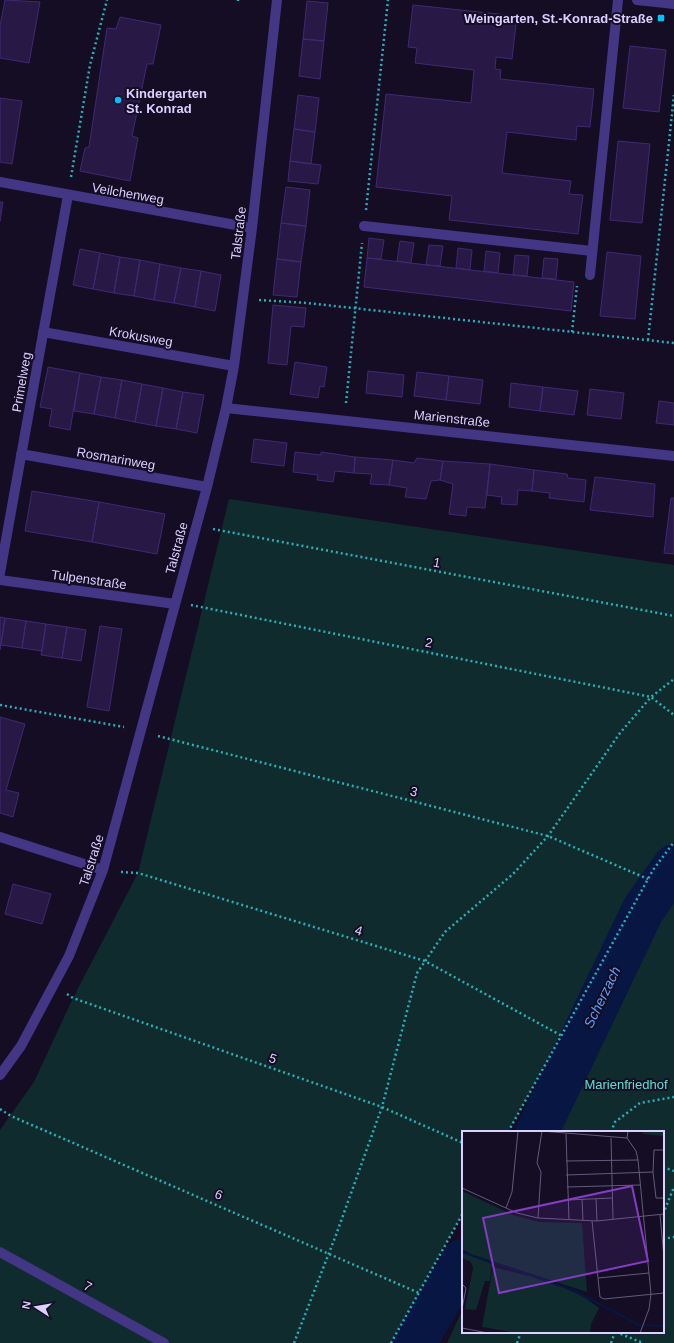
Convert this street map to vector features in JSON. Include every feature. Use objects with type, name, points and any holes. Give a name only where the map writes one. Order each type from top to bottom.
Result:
[{"type":"street","name":"Talstraße","points":[[0,1075],[21,1046],[68,956],[103,870],[196,526],[226,408],[234,366],[252,228],[277,0]]},
{"type":"street","points":[[590,275],[618,0]]},
{"type":"street","points":[[637,0],[674,4]]},
{"type":"street","name":"Veilchenweg","points":[[0,182],[252,228]]},
{"type":"street","name":"Primelweg","points":[[0,573],[68,195]]},
{"type":"street","points":[[364,226],[592,251]]},
{"type":"street","name":"Krokusweg","points":[[43,332],[234,366]]},
{"type":"street","name":"Marienstraße","points":[[226,408],[674,456]]},
{"type":"street","name":"Rosmarinweg","points":[[21,454],[206,487]]},
{"type":"street","name":"Tulpenstraße","points":[[0,580],[175,604]]},
{"type":"street","points":[[0,838],[103,870]]},
{"type":"street","name":"7","points":[[0,1252],[164,1343]]},
{"type":"path","points":[[68,195],[90,65],[107,0]]},
{"type":"path","points":[[648,340],[674,95]]},
{"type":"path","points":[[572,332],[578,276],[590,275]]},
{"type":"path","points":[[243,298],[308,303],[674,342]]},
{"type":"path","name":"1","points":[[196,526],[674,616]]},
{"type":"path","name":"2","points":[[203,606],[651,698]]},
{"type":"path","points":[[294,1343],[329,1253],[382,1107],[417,973],[445,932],[513,874],[548,836],[620,733],[651,698],[674,679]]},
{"type":"path","points":[[651,698],[674,715]]},
{"type":"path","points":[[0,705],[141,731]]},
{"type":"path","name":"3","points":[[170,739],[548,836],[648,879]]},
{"type":"path","points":[[509,1131],[648,879],[674,842]]},
{"type":"path","name":"4","points":[[138,873],[425,961],[562,1036]]},
{"type":"path","name":"5","points":[[73,998],[382,1107],[462,1143]]},
{"type":"path","points":[[611,1131],[615,1122],[640,1104],[674,1098]]},
{"type":"path","name":"6","points":[[0,1108],[11,1116],[419,1293]]},
{"type":"path","points":[[664,1166],[674,1171]]},
{"type":"path","points":[[664,1212],[674,1187]]},
{"type":"path","points":[[391,1343],[462,1215]]},
{"type":"path","points":[[664,1239],[674,1238]]},
{"type":"path","points":[[517,1343],[521,1333]]},
{"type":"path","points":[[610,1343],[615,1333]]},
{"type":"path","points":[[618,1333],[643,1343]]},
{"type":"green space","points":[[229,499],[674,565],[674,842],[653,870],[509,1131],[462,1131],[462,1215],[391,1343],[0,1343],[0,1130],[34,1082],[73,998],[138,873]]},
{"type":"green space","name":"Marienfriedhof","points":[[674,875],[674,1343],[447,1343],[462,1311],[462,1333],[664,1333],[664,1131],[549,1131]]},
{"type":"building","points":[[5,0],[40,2],[29,63],[0,58],[0,26]]},
{"type":"building","points":[[307,1],[328,3],[324,41],[303,39]]},
{"type":"building","points":[[413,5],[517,16],[512,59],[496,57],[495,69],[501,70],[500,79],[594,89],[590,127],[577,126],[576,140],[507,132],[502,173],[571,181],[569,194],[583,195],[578,234],[449,220],[452,196],[376,187],[386,94],[471,103],[474,70],[415,63],[417,48],[408,47]]},
{"type":"building","name":"Kindergarten St. Konrad","points":[[120,17],[161,25],[153,64],[147,64],[132,136],[138,138],[130,181],[80,171],[85,148],[89,147],[107,28],[116,29]]},
{"type":"building","points":[[303,39],[324,41],[320,79],[299,76]]},
{"type":"building","points":[[630,46],[666,50],[659,112],[623,108]]},
{"type":"building","points":[[298,95],[319,98],[315,132],[294,129]]},
{"type":"building","points":[[0,98],[22,101],[12,164],[0,162]]},
{"type":"building","points":[[294,129],[315,132],[311,164],[290,161]]},
{"type":"building","points":[[618,141],[650,144],[642,223],[610,220]]},
{"type":"building","points":[[290,161],[321,165],[318,184],[288,181]]},
{"type":"building","points":[[286,187],[310,190],[306,226],[281,223]]},
{"type":"building","points":[[0,202],[3,202],[0,221]]},
{"type":"building","points":[[281,223],[306,226],[301,262],[277,259]]},
{"type":"building","points":[[369,238],[384,240],[381,259],[367,258]]},
{"type":"building","points":[[400,241],[414,243],[411,263],[397,261]]},
{"type":"building","points":[[429,245],[443,246],[440,266],[426,265]]},
{"type":"building","points":[[458,248],[472,250],[470,270],[456,268]]},
{"type":"building","points":[[80,249],[100,253],[93,289],[73,285]]},
{"type":"building","points":[[486,251],[500,253],[498,273],[484,271]]},
{"type":"building","points":[[607,252],[641,256],[635,319],[600,316]]},
{"type":"building","points":[[100,253],[120,257],[114,293],[93,289]]},
{"type":"building","points":[[515,255],[529,256],[527,276],[513,275]]},
{"type":"building","points":[[120,257],[140,260],[134,296],[114,293]]},
{"type":"building","points":[[367,258],[574,282],[571,311],[364,287]]},
{"type":"building","points":[[544,258],[558,259],[556,279],[542,278]]},
{"type":"building","points":[[277,259],[301,262],[297,297],[273,295]]},
{"type":"building","points":[[140,260],[160,264],[154,300],[134,296]]},
{"type":"building","points":[[160,264],[181,268],[174,303],[154,300]]},
{"type":"building","points":[[181,268],[201,271],[195,307],[174,303]]},
{"type":"building","points":[[201,271],[221,275],[215,311],[195,307]]},
{"type":"building","points":[[273,305],[306,308],[304,327],[291,326],[287,365],[268,363]]},
{"type":"building","points":[[295,362],[327,367],[324,387],[320,386],[318,398],[290,394]]},
{"type":"building","points":[[48,367],[80,373],[70,430],[49,426],[52,409],[40,407]]},
{"type":"building","points":[[368,371],[404,375],[402,397],[366,393]]},
{"type":"building","points":[[417,372],[449,376],[446,400],[414,396]]},
{"type":"building","points":[[80,373],[101,377],[94,414],[74,411]]},
{"type":"building","points":[[449,376],[483,380],[480,404],[446,400]]},
{"type":"building","points":[[101,377],[122,380],[115,418],[94,414]]},
{"type":"building","points":[[122,380],[142,384],[135,422],[115,418]]},
{"type":"building","points":[[511,383],[543,387],[540,411],[509,407]]},
{"type":"building","points":[[142,384],[163,388],[156,426],[135,422]]},
{"type":"building","points":[[543,387],[578,391],[574,415],[540,411]]},
{"type":"building","points":[[163,388],[183,392],[176,429],[156,426]]},
{"type":"building","points":[[590,389],[624,393],[621,419],[587,415]]},
{"type":"building","points":[[183,392],[204,395],[197,433],[176,429]]},
{"type":"building","points":[[659,401],[674,403],[674,425],[656,423]]},
{"type":"building","points":[[254,439],[287,443],[284,466],[251,462]]},
{"type":"building","points":[[295,452],[321,455],[321,452],[355,457],[354,473],[335,471],[333,482],[317,480],[318,475],[293,472]]},
{"type":"building","points":[[355,457],[393,460],[389,485],[370,484],[372,474],[354,473]]},
{"type":"building","points":[[417,458],[443,461],[440,480],[431,481],[426,499],[405,497],[407,488],[389,485],[393,460],[414,463]]},
{"type":"building","points":[[443,461],[490,464],[485,508],[467,507],[466,516],[449,514],[453,484],[440,480]]},
{"type":"building","points":[[490,464],[534,470],[532,491],[518,490],[517,505],[501,504],[502,497],[487,495]]},
{"type":"building","points":[[534,470],[567,474],[568,478],[586,480],[584,502],[549,498],[550,493],[532,491]]},
{"type":"building","points":[[595,477],[655,484],[653,517],[590,510]]},
{"type":"building","points":[[32,491],[99,502],[92,542],[25,531]]},
{"type":"building","points":[[671,498],[674,498],[674,554],[664,553]]},
{"type":"building","points":[[99,502],[165,514],[157,554],[92,542]]},
{"type":"building","points":[[0,617],[5,618],[0,650]]},
{"type":"building","points":[[5,618],[26,621],[22,648],[1,645]]},
{"type":"building","points":[[26,621],[46,624],[42,651],[22,648]]},
{"type":"building","points":[[46,624],[67,627],[62,658],[41,655]]},
{"type":"building","points":[[100,626],[122,629],[109,711],[87,707]]},
{"type":"building","points":[[67,627],[86,630],[81,661],[62,658]]},
{"type":"building","points":[[0,717],[25,724],[6,790],[19,793],[13,817],[0,813]]},
{"type":"building","points":[[13,884],[51,894],[42,924],[5,914]]},
{"type":"waterway","name":"Scherzach","points":[[537,1131],[643,910],[674,866]]},
{"type":"waterway","name":"Scherzach","points":[[415,1343],[462,1262]]},
{"type":"place","name":"Weingarten, St.-Konrad-Straße","points":[[661,18]]},
{"type":"place","name":"Kindergarten St. Konrad","points":[[118,100]]}]
